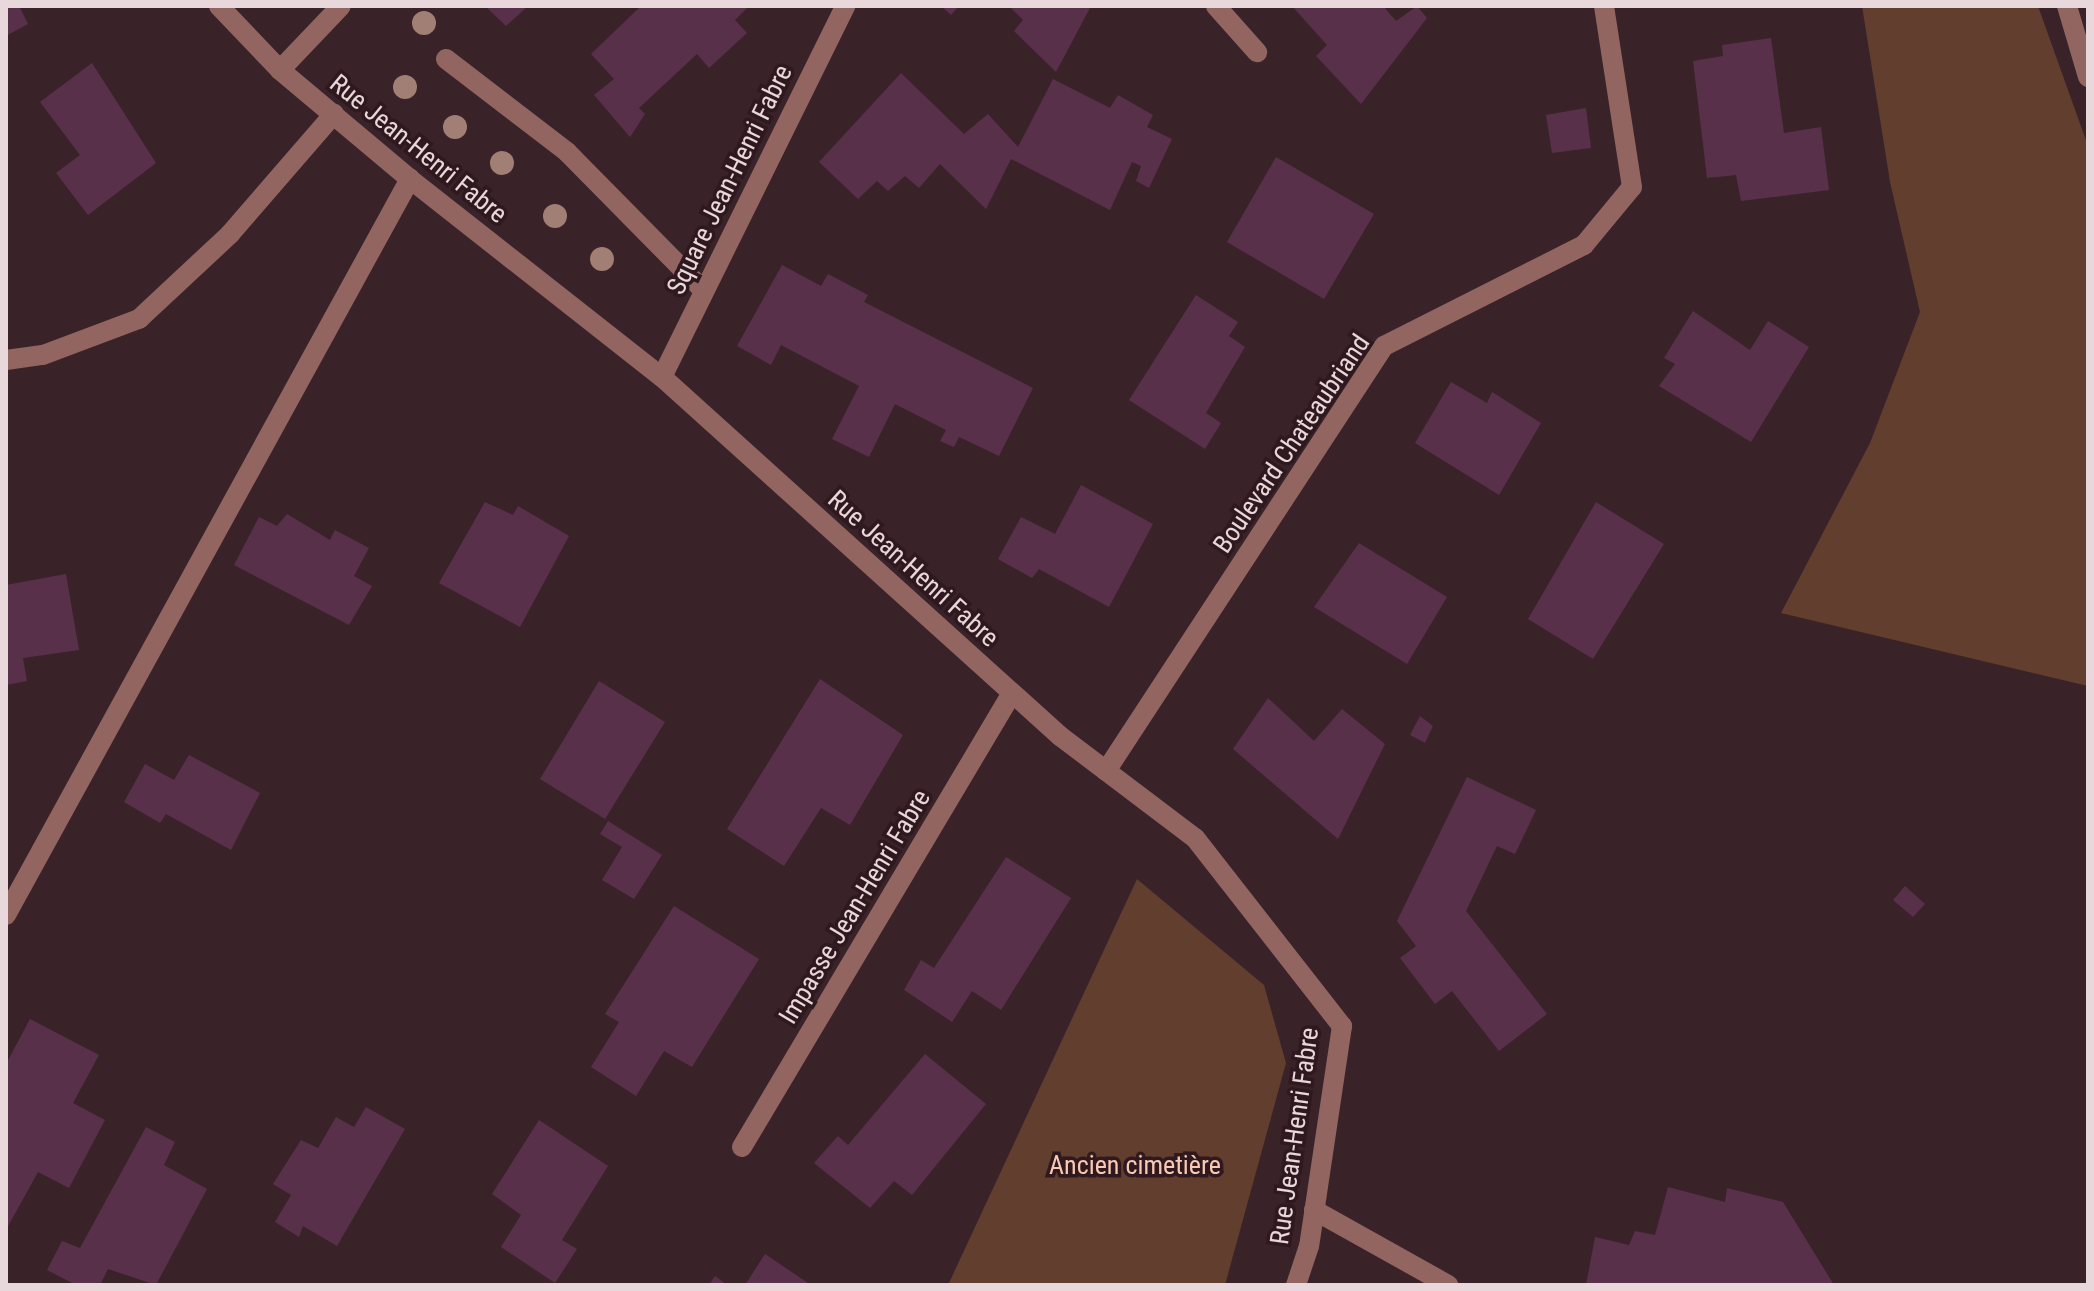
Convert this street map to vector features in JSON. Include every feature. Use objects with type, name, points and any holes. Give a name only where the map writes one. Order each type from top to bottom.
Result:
[{"type":"street","name":"Rue Jean-Henri Fabre","points":[[219,6],[280,70],[410,179],[662,377],[1012,693],[1106,771],[1195,838],[1342,1026],[1314,1210],[1296,1285]]},
{"type":"street","points":[[280,70],[341,6]]},
{"type":"street","name":"Square Jean-Henri Fabre","points":[[662,377],[845,6]]},
{"type":"street","points":[[1216,6],[1257,52]]},
{"type":"street","name":"Boulevard Chateaubriand","points":[[1106,771],[1384,346],[1584,245],[1632,187],[1604,6]]},
{"type":"street","points":[[2067,6],[2088,77]]},
{"type":"street","points":[[446,59],[567,152],[704,291]]},
{"type":"street","points":[[6,360],[43,355],[139,319],[230,234],[334,114]]},
{"type":"street","points":[[6,915],[410,179]]},
{"type":"street","name":"Impasse Jean-Henri Fabre","points":[[742,1147],[1012,693]]},
{"type":"street","points":[[1314,1210],[1448,1285]]},
{"type":"green space","points":[[1862,6],[2038,6],[2088,146],[2088,686],[1781,613],[1870,443],[1920,312],[1890,182]]},
{"type":"green space","name":"Ancien cimetière","points":[[1137,879],[1264,985],[1286,1063],[1225,1285],[948,1285]]},
{"type":"building","points":[[6,6],[19,6],[28,24],[6,36]]},
{"type":"building","points":[[485,6],[528,6],[506,26]]},
{"type":"building","points":[[641,6],[749,6],[735,20],[747,33],[709,68],[697,54],[639,108],[645,114],[630,137],[594,95],[614,79],[591,54]]},
{"type":"building","points":[[941,6],[959,6],[951,15]]},
{"type":"building","points":[[1009,6],[1091,6],[1056,72],[1014,31],[1023,20]]},
{"type":"building","points":[[1292,6],[1383,6],[1396,21],[1417,6],[1427,18],[1361,104],[1316,56],[1327,45]]},
{"type":"building","points":[[1771,38],[1784,133],[1821,127],[1829,190],[1741,201],[1736,175],[1707,178],[1693,61],[1723,56],[1722,45]]},
{"type":"building","points":[[92,63],[156,163],[88,215],[56,173],[80,155],[40,102]]},
{"type":"building","points":[[901,73],[964,134],[988,114],[1018,147],[1053,79],[1110,108],[1118,95],[1153,115],[1147,127],[1172,139],[1149,188],[1136,181],[1141,166],[1132,162],[1110,210],[1011,159],[986,209],[940,164],[919,188],[905,176],[888,191],[877,181],[858,199],[819,162]]},
{"type":"building","points":[[1586,108],[1591,148],[1552,153],[1546,115]]},
{"type":"building","points":[[1276,157],[1374,214],[1324,299],[1227,242]]},
{"type":"building","points":[[782,265],[821,286],[828,274],[868,295],[864,302],[1033,388],[999,456],[959,437],[954,447],[940,441],[946,430],[895,404],[869,457],[832,439],[859,386],[781,345],[771,365],[737,346]]},
{"type":"building","points":[[1196,295],[1238,322],[1229,336],[1245,347],[1206,413],[1221,423],[1205,449],[1129,400]]},
{"type":"building","points":[[1693,311],[1750,350],[1768,321],[1809,347],[1751,442],[1659,386],[1675,364],[1664,358]]},
{"type":"building","points":[[1451,382],[1487,403],[1492,392],[1541,423],[1499,495],[1415,443]]},
{"type":"building","points":[[1081,485],[1153,524],[1109,607],[1039,569],[1032,578],[998,559],[1021,517],[1055,534]]},
{"type":"building","points":[[485,502],[513,515],[518,506],[569,536],[520,627],[439,583]]},
{"type":"building","points":[[1596,502],[1664,544],[1593,659],[1528,619]]},
{"type":"building","points":[[287,514],[330,540],[335,530],[369,548],[354,576],[372,586],[349,625],[234,565],[259,517],[277,526]]},
{"type":"building","points":[[1359,543],[1447,597],[1407,664],[1314,607]]},
{"type":"building","points":[[66,574],[79,650],[23,658],[27,681],[6,685],[6,585]]},
{"type":"building","points":[[820,679],[903,735],[850,825],[821,808],[784,866],[727,829]]},
{"type":"building","points":[[599,681],[665,722],[605,819],[540,779]]},
{"type":"building","points":[[1268,698],[1314,741],[1342,709],[1385,744],[1338,839],[1233,749]]},
{"type":"building","points":[[1420,716],[1433,726],[1425,743],[1410,735]]},
{"type":"building","points":[[189,755],[260,793],[231,850],[166,814],[160,823],[124,802],[145,764],[174,780]]},
{"type":"building","points":[[1467,777],[1536,810],[1515,854],[1497,846],[1466,911],[1547,1014],[1499,1051],[1452,991],[1435,1004],[1400,958],[1416,946],[1397,921]]},
{"type":"building","points":[[608,821],[662,855],[634,899],[602,880],[622,847],[600,834]]},
{"type":"building","points":[[1006,857],[1071,898],[1001,1010],[972,991],[952,1022],[904,990],[921,960],[934,968]]},
{"type":"building","points":[[1905,886],[1925,904],[1913,917],[1893,900]]},
{"type":"building","points":[[674,906],[759,959],[692,1067],[664,1051],[636,1096],[591,1067],[619,1022],[605,1014]]},
{"type":"building","points":[[30,1019],[99,1055],[73,1103],[105,1120],[69,1188],[38,1172],[6,1230],[6,1064]]},
{"type":"building","points":[[925,1054],[986,1104],[912,1195],[894,1181],[870,1208],[814,1163],[838,1136],[848,1145]]},
{"type":"building","points":[[366,1107],[405,1129],[337,1246],[303,1226],[299,1237],[275,1222],[291,1195],[273,1184],[301,1140],[318,1148],[336,1117],[354,1127]]},
{"type":"building","points":[[539,1120],[608,1166],[562,1240],[577,1249],[555,1283],[501,1247],[521,1215],[492,1194]]},
{"type":"building","points":[[146,1127],[175,1142],[164,1165],[207,1189],[156,1285],[108,1269],[100,1285],[76,1285],[47,1270],[62,1241],[80,1248]]},
{"type":"building","points":[[1668,1187],[1725,1202],[1727,1188],[1783,1202],[1834,1285],[1586,1285],[1595,1237],[1629,1245],[1635,1231],[1655,1235]]},
{"type":"building","points":[[765,1254],[811,1285],[745,1285]]},
{"type":"building","points":[[715,1276],[727,1285],[709,1285]]}]
